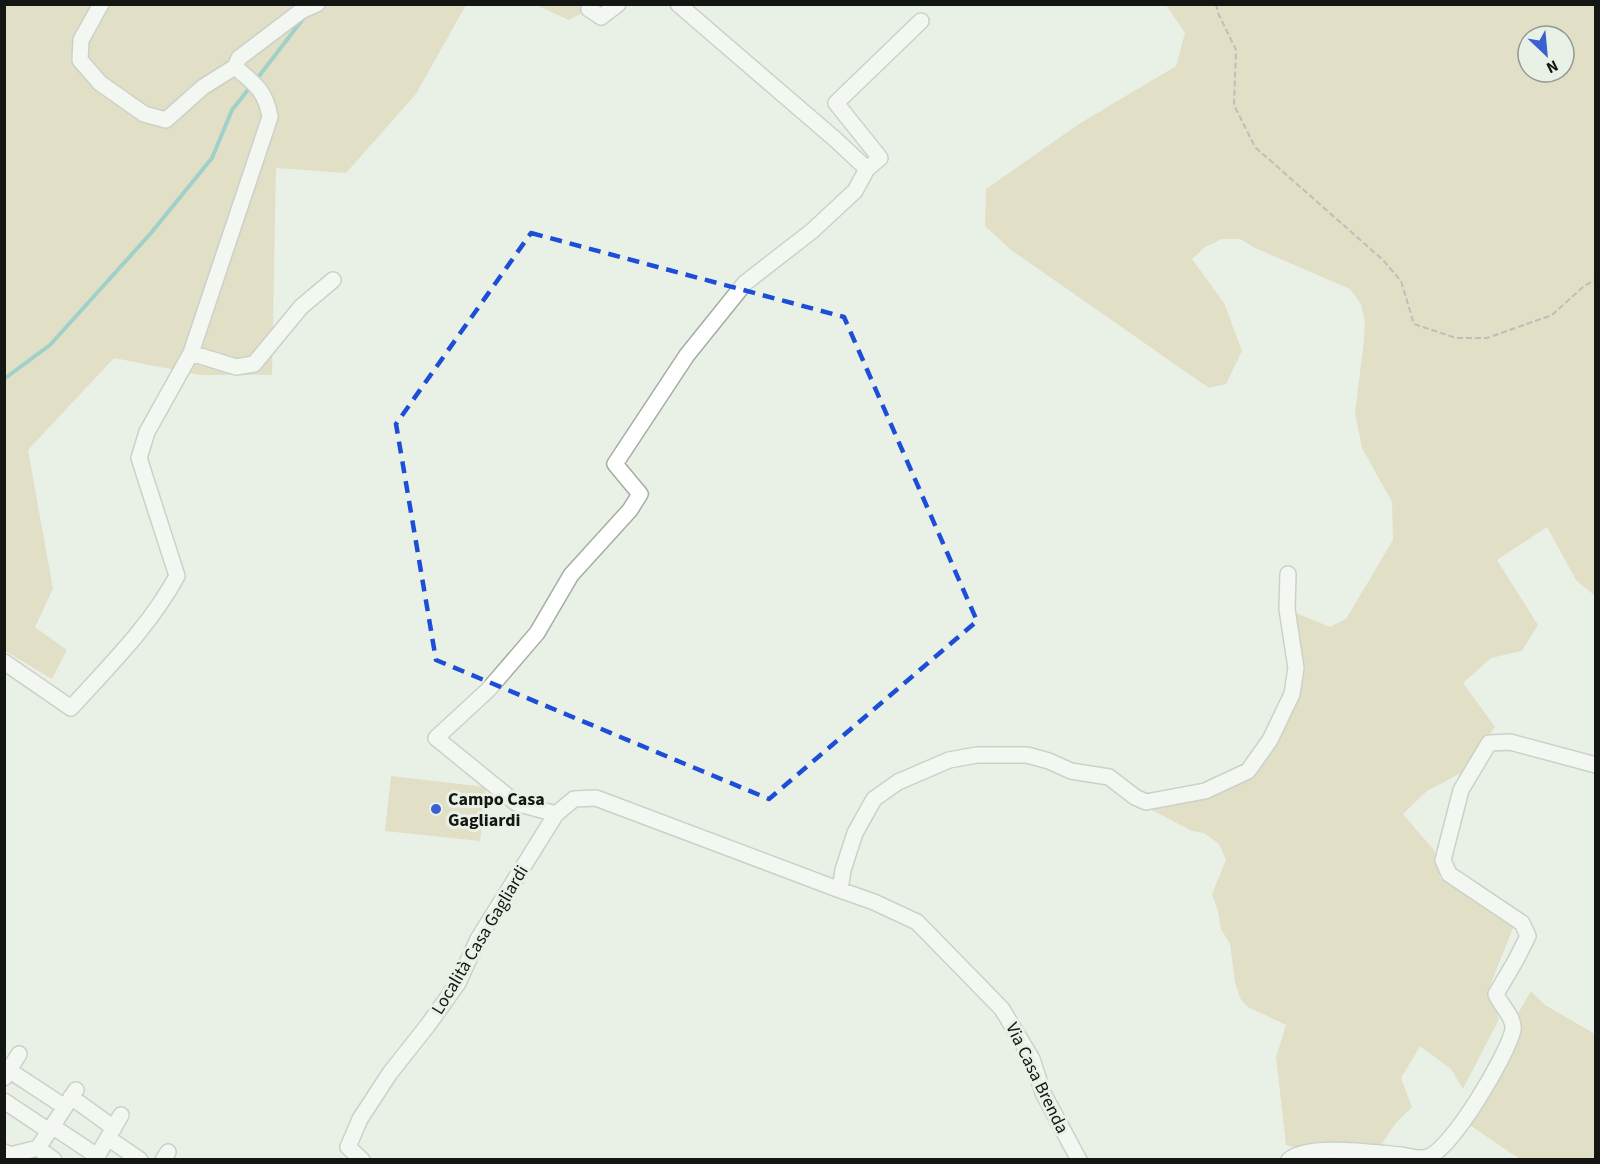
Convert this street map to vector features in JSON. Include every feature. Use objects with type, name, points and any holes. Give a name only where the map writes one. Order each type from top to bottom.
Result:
[{"type":"street","points":[[101,4],[81,40],[80,60],[100,83],[144,114],[166,120],[203,87],[239,71]]},
{"type":"street","points":[[4,662],[71,708],[135,637],[166,596],[177,576],[139,458],[147,432],[191,353],[270,117],[267,101],[259,88],[239,71],[239,58],[301,11],[317,4]]},
{"type":"street","points":[[590,4],[589,9],[601,16],[618,4]]},
{"type":"street","points":[[678,4],[867,169]]},
{"type":"street","points":[[556,814],[516,803],[436,738],[488,690],[537,633],[571,575],[630,510],[640,494],[615,464],[687,355],[745,283],[812,231],[855,192],[867,169],[880,158],[836,102],[921,21]]},
{"type":"street","points":[[191,353],[236,367],[254,364],[301,307],[333,280]]},
{"type":"street","points":[[840,890],[843,870],[855,833],[874,799],[898,782],[949,760],[977,755],[1027,755],[1049,761],[1071,771],[1109,777],[1135,797],[1146,802],[1205,791],[1248,771],[1270,740],[1292,694],[1296,668],[1287,609],[1288,574]]},
{"type":"street","points":[[1289,1160],[1294,1155],[1308,1151],[1356,1151],[1426,1158],[1437,1151],[1466,1116],[1499,1064],[1513,1028],[1511,1017],[1500,1005],[1496,994],[1528,936],[1522,922],[1449,874],[1443,860],[1461,790],[1490,743],[1510,742],[1596,765]]},
{"type":"street","name":"Località Casa Gagliardi","points":[[362,1160],[348,1147],[360,1119],[390,1073],[458,983],[478,939],[556,814],[574,799],[596,798]]},
{"type":"street","name":"Via Casa Brenda","points":[[596,798],[874,902],[917,922],[1002,1009],[1032,1059],[1043,1093],[1079,1160]]},
{"type":"street","points":[[19,1054],[6,1072],[70,1098],[114,1127],[140,1160]]},
{"type":"street","points":[[4,1152],[10,1155],[38,1148],[70,1098]]},
{"type":"street","points":[[4,1101],[51,1128],[96,1158],[114,1127]]},
{"type":"street","points":[[38,1148],[54,1160]]},
{"type":"path","points":[[1216,4],[1236,50],[1234,105],[1255,147],[1383,260],[1401,281],[1414,324],[1456,338],[1487,338],[1551,315],[1582,287],[1596,279]]},
{"type":"highlighted area","points":[[531,233],[844,317],[977,621],[769,799],[436,660],[396,424]]},
{"type":"shaded area","points":[[4,5],[466,5],[416,94],[346,173],[276,168],[272,375],[200,375],[114,358],[28,450],[53,589],[35,627],[67,650],[52,679],[5,651]]},
{"type":"shaded area","points":[[536,5],[596,5],[569,20]]},
{"type":"shaded area","points":[[1166,5],[1595,5],[1595,596],[1576,580],[1547,527],[1497,560],[1538,625],[1522,651],[1491,658],[1463,683],[1495,727],[1463,772],[1427,791],[1403,814],[1434,850],[1440,878],[1513,928],[1489,988],[1499,1019],[1463,1089],[1451,1069],[1420,1046],[1401,1078],[1412,1107],[1395,1124],[1372,1159],[1334,1159],[1286,1145],[1276,1057],[1286,1025],[1248,1007],[1241,1000],[1235,983],[1230,944],[1221,929],[1212,894],[1226,860],[1219,844],[1204,833],[1192,831],[1146,807],[1207,795],[1266,756],[1286,724],[1297,699],[1304,671],[1296,613],[1330,627],[1346,619],[1393,540],[1392,502],[1362,448],[1355,413],[1365,322],[1361,304],[1350,289],[1255,248],[1240,239],[1222,239],[1205,247],[1192,259],[1224,303],[1242,351],[1226,384],[1209,388],[1011,250],[985,226],[986,189],[1079,124],[1176,66],[1185,33]]},
{"type":"shaded area","name":"Campo Casa Gagliardi","points":[[391,776],[486,787],[480,841],[385,831]]},
{"type":"shaded area","points":[[1531,991],[1545,1005],[1595,1034],[1595,1159],[1517,1159],[1458,1117]]},
{"type":"waterway","points":[[256,80],[306,15]]},
{"type":"waterway","points":[[4,379],[50,345],[151,233],[212,158],[232,110],[251,86]]},
{"type":"place","name":"Campo Casa Gagliardi","points":[[436,809]]}]
